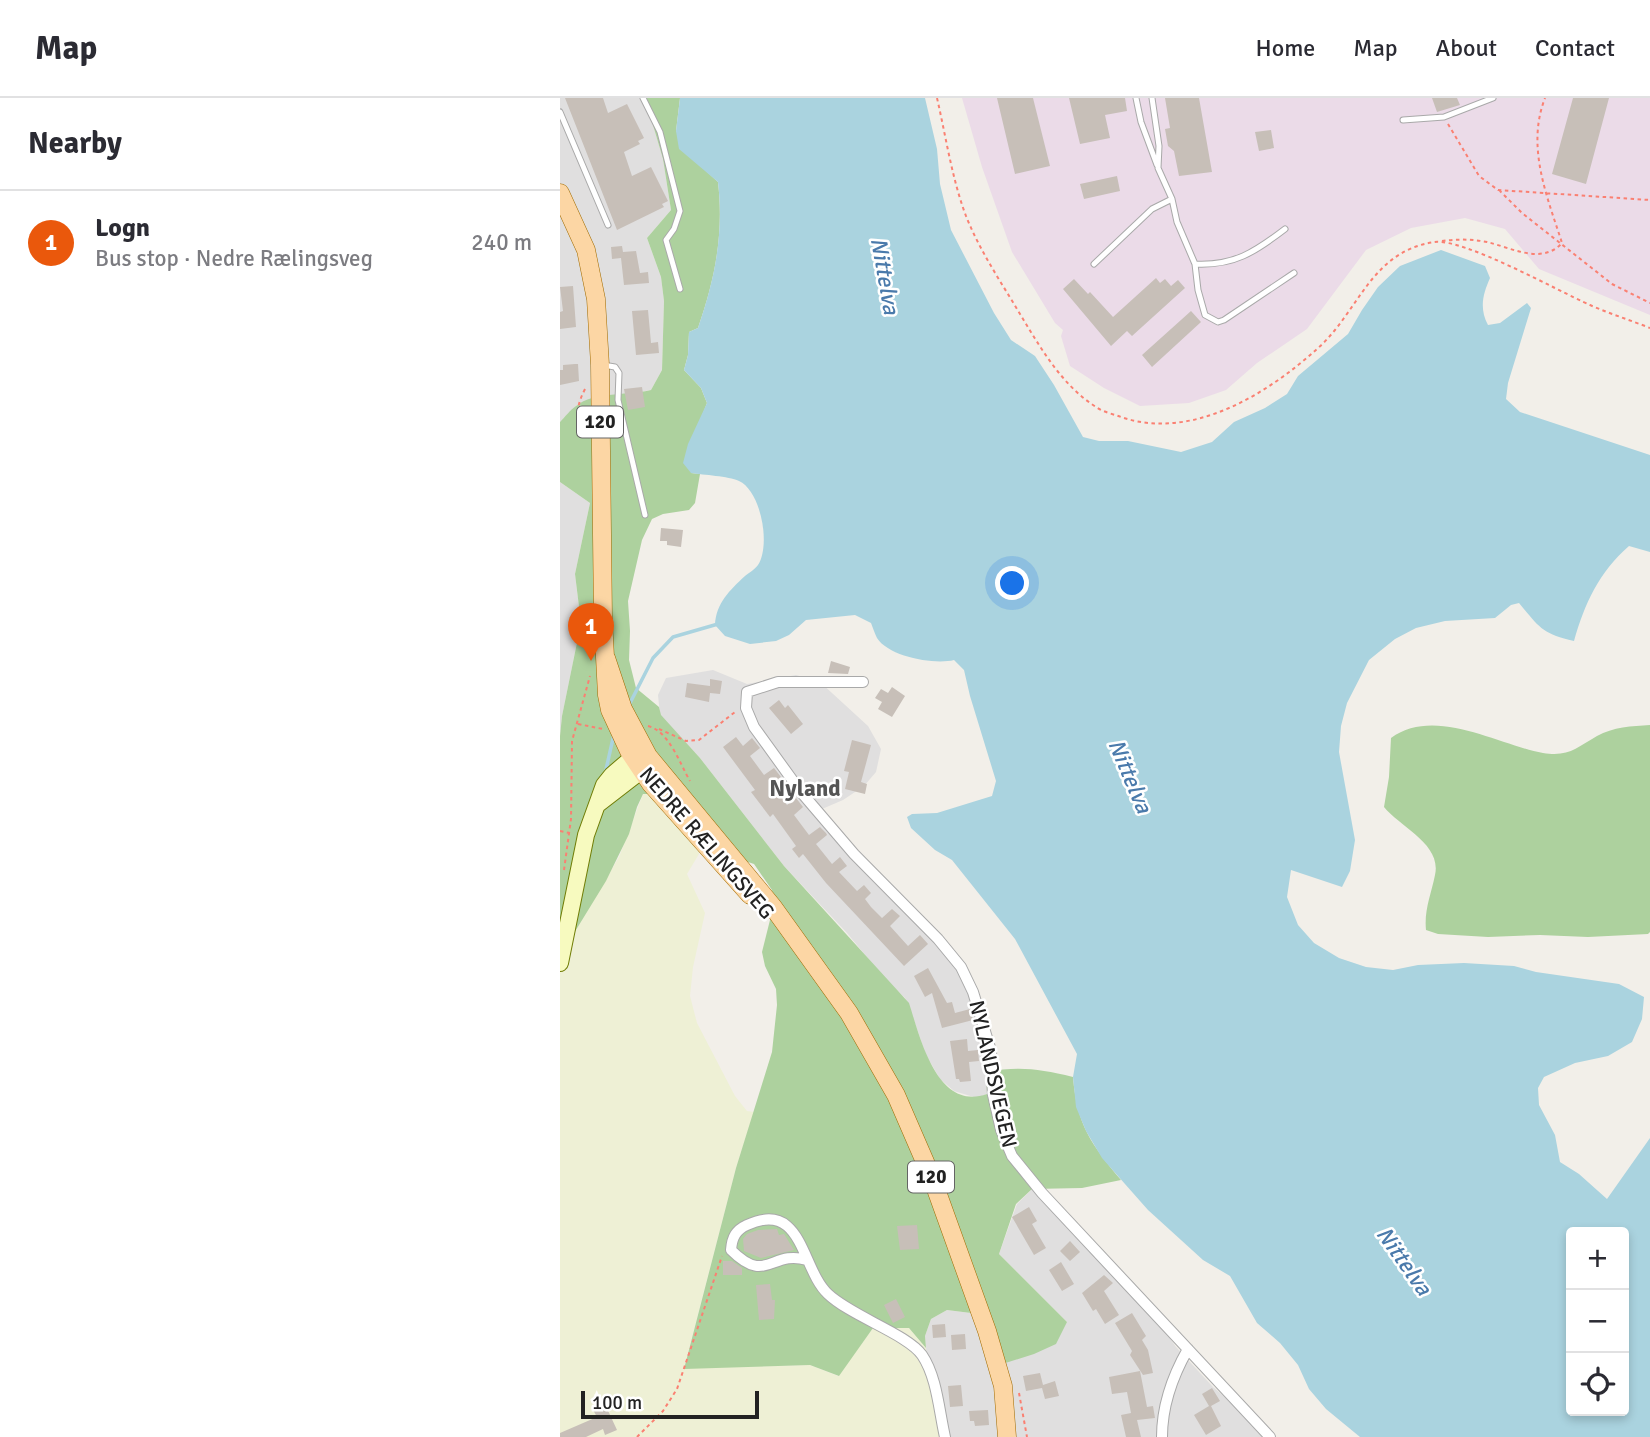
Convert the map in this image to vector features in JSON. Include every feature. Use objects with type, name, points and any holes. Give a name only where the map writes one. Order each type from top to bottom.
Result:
[{"type":"main road","name":"NEDRE RÆLINGSVEG","points":[[560,192],[590,266],[597,309],[606,658],[641,761],[715,859],[797,942],[836,993],[896,1095],[944,1210],[1000,1370],[1006,1406],[1007,1437]]},
{"type":"main road","points":[[560,963],[586,835],[604,785],[611,775],[641,761]]},
{"type":"street","points":[[746,708],[747,692],[778,682],[863,682]]},
{"type":"street","name":"NYLANDSVEGEN","points":[[746,708],[754,727],[801,792],[854,854],[938,939],[961,967],[973,992],[991,1051],[993,1095],[1001,1130],[1012,1156],[1034,1184],[1270,1437]]},
{"type":"street","points":[[807,1260],[793,1256],[768,1267],[755,1267],[742,1261],[731,1250],[732,1240],[739,1229],[752,1222],[768,1220],[786,1224],[797,1236],[825,1292],[846,1309],[912,1345],[919,1352],[930,1372],[945,1437]]},
{"type":"street","points":[[1162,1437],[1162,1420],[1168,1391],[1188,1349]]},
{"type":"lane","points":[[643,98],[660,132],[680,211],[674,229],[666,240],[680,289]]},
{"type":"lane","points":[[1136,98],[1141,122],[1195,264],[1205,315],[1218,322],[1224,320],[1294,273]]},
{"type":"lane","points":[[1152,98],[1159,146],[1158,168]]},
{"type":"lane","points":[[1404,120],[1444,117],[1493,98]]},
{"type":"lane","points":[[560,112],[608,225]]},
{"type":"lane","points":[[1094,264],[1152,209],[1172,199]]},
{"type":"lane","points":[[1195,264],[1216,265],[1256,251],[1286,229]]},
{"type":"lane","points":[[600,365],[615,367],[619,373],[618,400],[645,515]]},
{"type":"path","points":[[1545,98],[1540,117],[1538,162],[1562,243]]},
{"type":"path","points":[[1444,117],[1479,176],[1612,284],[1650,303]]},
{"type":"path","points":[[1498,190],[1650,200]]},
{"type":"path","points":[[1438,242],[1474,240],[1534,254],[1555,251],[1562,243]]},
{"type":"path","points":[[657,729],[665,730],[686,741],[699,740],[725,718],[746,708]]},
{"type":"path","points":[[562,880],[572,803],[570,759],[577,724],[610,729]]},
{"type":"path","points":[[560,831],[569,833]]},
{"type":"path","points":[[637,1437],[663,1411],[677,1389],[719,1260],[732,1240]]},
{"type":"shaded area","points":[[560,98],[645,98],[663,159],[671,210],[647,238],[661,277],[664,301],[662,370],[651,390],[578,404],[560,422]]},
{"type":"shaded area","points":[[962,98],[1650,98],[1650,315],[1539,269],[1505,229],[1465,218],[1411,228],[1366,250],[1307,329],[1257,363],[1226,390],[1189,403],[1140,406],[1104,388],[1070,366],[1061,336],[1063,330],[1055,323],[1012,252],[982,167]]},
{"type":"shaded area","points":[[560,482],[590,503],[575,574],[581,623],[560,736]]},
{"type":"shaded area","points":[[713,670],[747,684],[796,675],[820,682],[868,726],[881,749],[876,772],[864,786],[843,800],[822,809],[943,949],[960,976],[975,1002],[982,1026],[987,1094],[977,1098],[954,1091],[940,1079],[926,1055],[905,998],[784,866],[700,758],[660,715],[658,695],[666,678]]},
{"type":"shaded area","points":[[1032,1189],[1062,1211],[1213,1387],[1273,1437],[943,1437],[927,1363],[925,1336],[931,1319],[947,1310],[971,1313],[988,1329],[1067,1322],[999,1254],[1017,1204]]},
{"type":"green space","points":[[645,98],[680,98],[676,131],[705,170],[718,182],[720,220],[717,256],[709,292],[698,328],[689,332],[684,370],[701,388],[707,403],[700,421],[691,473],[700,474],[695,503],[689,510],[663,514],[652,519],[642,540],[628,601],[629,660],[636,688],[659,707],[661,715],[700,758],[784,866],[909,1003],[925,1051],[943,1082],[955,1092],[970,1097],[987,1094],[986,1072],[1030,1069],[1073,1077],[1078,1108],[1087,1133],[1121,1180],[1082,1188],[1032,1189],[1016,1204],[999,1254],[1067,1322],[1056,1344],[996,1366],[988,1329],[971,1313],[947,1310],[931,1319],[925,1336],[926,1348],[909,1328],[873,1328],[839,1376],[810,1365],[684,1369],[736,1168],[772,1052],[776,989],[765,966],[762,952],[774,904],[772,890],[754,864],[733,857],[653,794],[643,794],[629,834],[606,881],[560,956],[560,736],[581,623],[575,574],[590,503],[560,482],[560,422],[583,401],[651,390],[662,370],[664,301],[661,277],[647,238],[671,210],[663,159]]},
{"type":"green space","points":[[1650,725],[1648,934],[1488,937],[1438,934],[1426,930],[1435,864],[1426,845],[1384,807],[1391,738],[1408,729],[1447,727],[1467,730],[1525,749],[1559,754],[1610,731]]},
{"type":"green space","points":[[643,794],[653,794],[700,843],[699,854],[687,874],[705,913],[693,967],[690,996],[697,1023],[735,1096],[747,1111],[754,1112],[736,1168],[684,1368],[810,1365],[838,1376],[873,1328],[909,1328],[926,1348],[943,1437],[560,1437],[560,956],[619,857]]},
{"type":"water","name":"Nittelva","points":[[680,98],[925,98],[951,230],[1011,340],[1035,356],[1083,437],[1099,441],[1128,441],[1181,452],[1212,442],[1234,422],[1265,408],[1287,394],[1298,376],[1348,334],[1378,287],[1400,266],[1441,250],[1485,266],[1490,278],[1483,301],[1488,325],[1500,323],[1527,303],[1531,308],[1508,383],[1506,399],[1520,412],[1650,455],[1650,552],[1629,546],[1609,566],[1588,601],[1574,641],[1542,628],[1519,603],[1511,605],[1495,618],[1445,621],[1416,628],[1395,639],[1369,660],[1347,703],[1341,726],[1339,752],[1355,840],[1350,871],[1342,887],[1291,870],[1287,897],[1298,925],[1314,943],[1339,958],[1366,967],[1393,970],[1418,965],[1464,963],[1514,966],[1536,972],[1619,984],[1644,997],[1642,1019],[1632,1042],[1608,1056],[1575,1063],[1544,1077],[1538,1088],[1539,1105],[1555,1135],[1560,1162],[1579,1174],[1607,1199],[1650,1138],[1650,1437],[1360,1437],[1326,1409],[1309,1389],[1298,1365],[1280,1343],[1257,1323],[1230,1276],[1203,1260],[1148,1210],[1102,1158],[1076,1107],[1073,1077],[1077,1054],[1015,939],[952,860],[935,850],[911,828],[907,817],[912,814],[937,813],[992,796],[996,781],[964,670],[954,660],[924,660],[891,650],[877,638],[871,623],[855,615],[806,620],[789,635],[776,641],[750,644],[725,636],[715,625],[718,610],[725,598],[739,581],[758,565],[764,545],[764,532],[758,507],[747,487],[729,478],[691,473],[683,463],[688,444],[707,403],[701,388],[684,370],[689,332],[698,328],[717,256],[720,201],[718,182],[679,149],[676,131]]},
{"type":"building","points":[[565,98],[603,98],[608,113],[627,104],[644,138],[638,141],[640,144],[624,152],[632,176],[651,167],[668,201],[662,204],[664,207],[617,230]]},
{"type":"building","points":[[997,98],[1033,98],[1050,166],[1015,174]]},
{"type":"building","points":[[1069,98],[1125,98],[1127,111],[1105,115],[1110,138],[1080,144]]},
{"type":"building","points":[[1165,98],[1199,98],[1212,172],[1179,176],[1174,151],[1168,146],[1165,129],[1170,128]]},
{"type":"building","points":[[1432,98],[1457,98],[1460,105],[1437,112]]},
{"type":"building","points":[[1573,98],[1609,98],[1586,184],[1552,174]]},
{"type":"building","points":[[1271,130],[1274,148],[1259,151],[1255,132]]},
{"type":"building","points":[[1117,176],[1120,191],[1084,199],[1080,184]]},
{"type":"building","points":[[622,246],[623,252],[636,251],[640,273],[648,272],[649,283],[624,285],[621,258],[612,259],[611,247]]},
{"type":"building","points":[[1156,278],[1160,283],[1165,279],[1171,286],[1178,280],[1185,288],[1132,336],[1127,331],[1111,346],[1063,289],[1074,279],[1113,317]]},
{"type":"building","points":[[573,286],[576,327],[560,329],[560,312],[563,311],[560,287]]},
{"type":"building","points":[[648,310],[651,343],[658,342],[659,353],[636,355],[632,311]]},
{"type":"building","points":[[1191,311],[1201,322],[1152,367],[1142,355]]},
{"type":"building","points":[[578,364],[579,381],[560,385],[560,370],[563,370],[563,365]]},
{"type":"building","points":[[642,387],[645,407],[628,410],[624,389]]},
{"type":"building","points":[[661,528],[683,530],[681,547],[660,541]]},
{"type":"building","points":[[831,661],[850,667],[848,674],[828,673]]},
{"type":"building","points":[[710,679],[722,681],[720,694],[710,693],[709,702],[685,697],[687,683],[710,686]]},
{"type":"building","points":[[892,687],[905,696],[892,717],[878,709],[882,702],[875,698],[881,689],[888,693]]},
{"type":"building","points":[[779,700],[785,708],[788,705],[803,724],[791,734],[769,708]]},
{"type":"building","points":[[736,737],[743,746],[752,738],[760,748],[750,756],[764,775],[774,768],[781,777],[771,784],[787,805],[796,798],[803,807],[794,815],[809,835],[820,827],[826,833],[816,844],[832,864],[840,857],[847,866],[839,872],[857,891],[864,885],[871,893],[865,899],[871,907],[882,918],[892,909],[900,916],[890,926],[908,946],[920,935],[928,944],[904,966],[826,883],[803,854],[799,858],[792,849],[796,846],[773,814],[770,817],[751,792],[755,790],[723,747]]},
{"type":"building","points":[[852,740],[871,745],[861,782],[867,784],[865,794],[845,789],[849,772],[844,771]]},
{"type":"building","points":[[928,968],[947,1003],[952,1002],[955,1013],[970,1009],[973,1020],[942,1028],[932,993],[925,997],[914,976]]},
{"type":"building","points":[[967,1039],[968,1051],[978,1050],[979,1061],[969,1062],[971,1081],[960,1082],[956,1079],[950,1041]]},
{"type":"building","points":[[1029,1207],[1037,1221],[1032,1224],[1046,1248],[1034,1255],[1012,1217]]},
{"type":"building","points":[[917,1225],[919,1249],[900,1250],[897,1226]]},
{"type":"building","points":[[777,1229],[779,1235],[784,1234],[794,1250],[761,1258],[744,1251],[743,1239],[747,1234],[758,1230]]},
{"type":"building","points":[[1070,1241],[1080,1252],[1070,1261],[1060,1251]]},
{"type":"building","points":[[723,1261],[732,1261],[742,1268],[742,1275],[723,1275]]},
{"type":"building","points":[[1061,1262],[1074,1284],[1062,1291],[1049,1270]]},
{"type":"building","points":[[1104,1275],[1113,1283],[1104,1291],[1119,1315],[1105,1324],[1082,1293]]},
{"type":"building","points":[[770,1284],[772,1300],[775,1300],[774,1319],[759,1320],[756,1285]]},
{"type":"building","points":[[896,1299],[905,1317],[893,1323],[884,1305]]},
{"type":"building","points":[[1132,1313],[1146,1336],[1142,1340],[1148,1350],[1153,1373],[1143,1375],[1115,1323]]},
{"type":"building","points":[[945,1324],[946,1337],[933,1338],[932,1325]]},
{"type":"building","points":[[965,1334],[966,1349],[952,1350],[951,1335]]},
{"type":"building","points":[[1140,1371],[1147,1407],[1153,1406],[1155,1418],[1137,1420],[1141,1437],[1126,1437],[1121,1415],[1131,1413],[1127,1392],[1112,1394],[1109,1377]]},
{"type":"building","points":[[1040,1373],[1043,1385],[1055,1381],[1059,1396],[1045,1399],[1042,1388],[1026,1391],[1023,1376]]},
{"type":"building","points":[[961,1385],[963,1406],[950,1407],[948,1386]]},
{"type":"building","points":[[1212,1388],[1220,1401],[1211,1406],[1221,1426],[1206,1435],[1194,1415],[1209,1406],[1202,1394]]},
{"type":"building","points":[[604,1402],[617,1430],[605,1435],[603,1429],[586,1437],[560,1437],[560,1433],[597,1417],[592,1408]]},
{"type":"building","points":[[988,1410],[989,1425],[975,1426],[974,1421],[970,1421],[969,1411]]},
{"type":"waterway","points":[[629,705],[653,658],[673,637],[718,624]]},
{"type":"waterway","points":[[605,774],[614,734]]},
{"type":"place","name":"Logn","points":[[591,661]]},
{"type":"district","name":"Nyland","points":[[805,788]]}]
